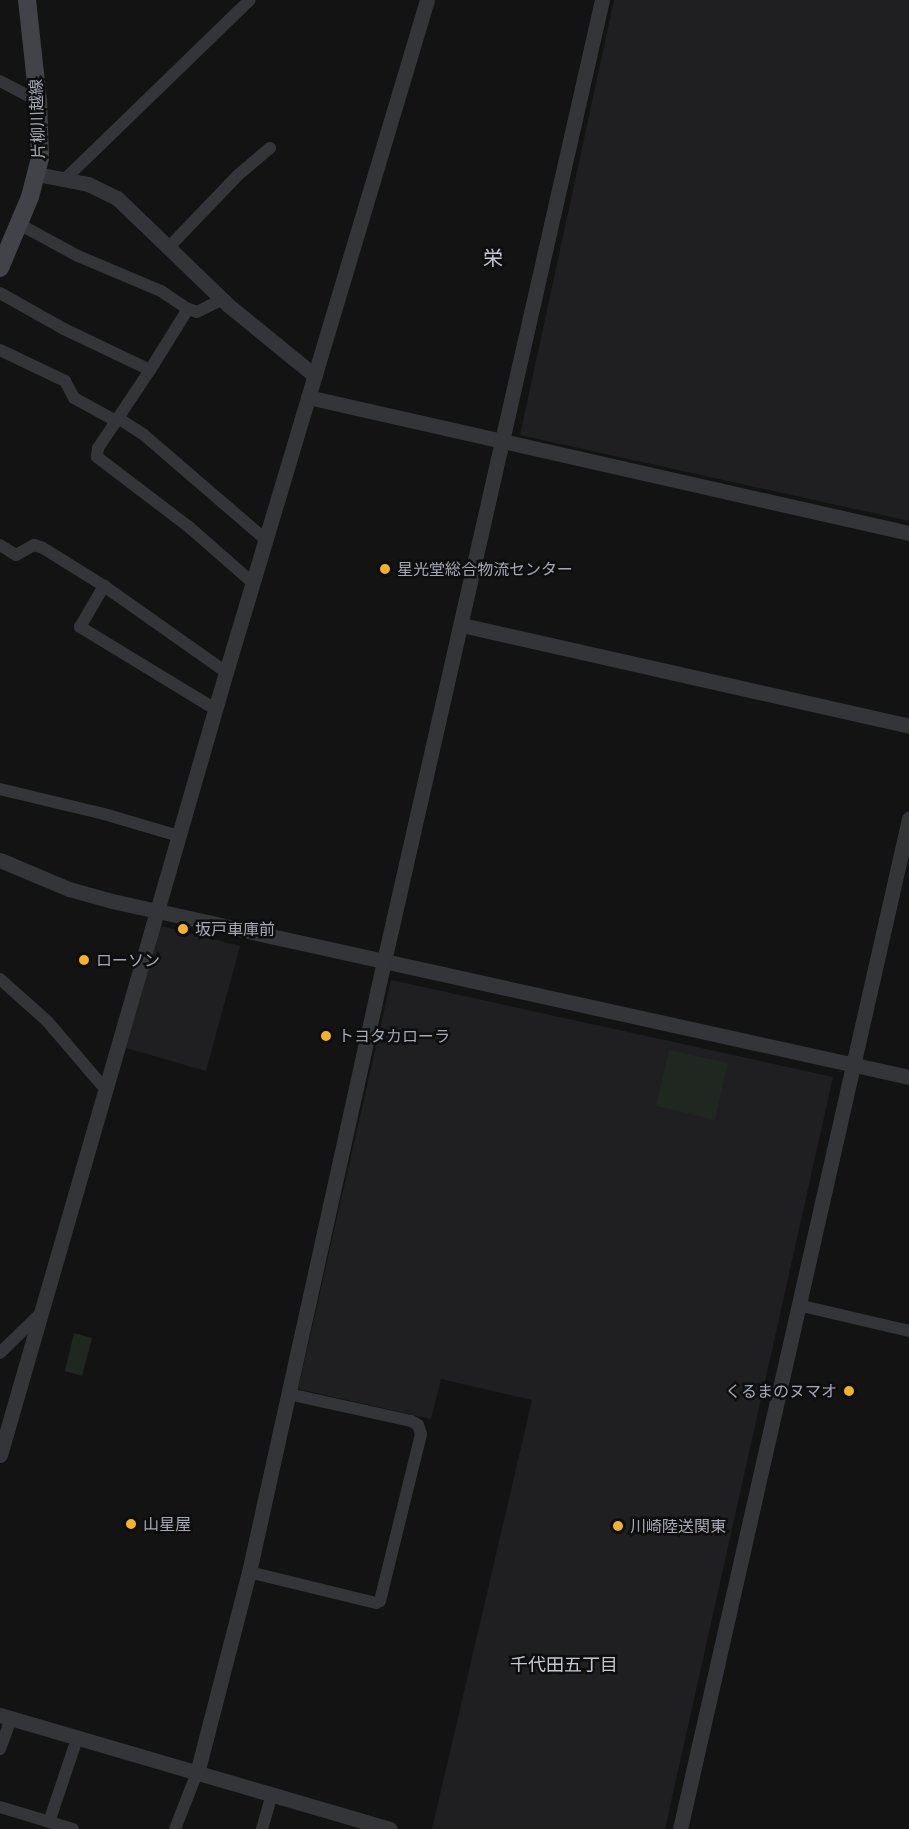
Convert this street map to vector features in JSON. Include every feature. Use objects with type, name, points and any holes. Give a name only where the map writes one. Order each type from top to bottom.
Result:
[{"type":"main road","name":"片柳川越線","points":[[0,268],[5,240],[20,224],[37,174],[41,141],[27,0]]},
{"type":"street","points":[[65,179],[250,0]]},
{"type":"street","points":[[0,1453],[215,709],[427,0]]},
{"type":"street","points":[[175,1829],[197,1773],[249,1572],[384,961],[602,0]]},
{"type":"street","points":[[0,81],[38,101]]},
{"type":"street","points":[[169,247],[238,176],[270,148]]},
{"type":"street","points":[[37,174],[88,184],[117,198],[222,299],[315,376]]},
{"type":"street","points":[[20,224],[78,256],[161,291],[188,309],[197,312],[222,299]]},
{"type":"street","points":[[0,293],[64,329],[150,370]]},
{"type":"street","points":[[188,309],[98,448],[97,457],[189,527],[253,583]]},
{"type":"street","points":[[0,350],[65,381],[74,398],[144,435],[266,540]]},
{"type":"street","points":[[309,397],[909,533]]},
{"type":"street","points":[[0,545],[16,555],[34,545],[43,548],[104,586],[226,672]]},
{"type":"street","points":[[104,586],[80,627],[215,709]]},
{"type":"street","points":[[462,625],[909,726]]},
{"type":"street","points":[[0,789],[104,814],[179,836]]},
{"type":"street","points":[[680,1829],[909,819]]},
{"type":"street","points":[[0,860],[69,889],[157,911],[909,1077]]},
{"type":"street","points":[[0,979],[47,1021],[105,1089]]},
{"type":"street","points":[[798,1305],[909,1331]]},
{"type":"street","points":[[0,1353],[42,1312]]},
{"type":"street","points":[[249,1572],[376,1603],[381,1601],[421,1434],[418,1425],[411,1421],[288,1394]]},
{"type":"street","points":[[0,1749],[6,1717],[390,1829]]},
{"type":"street","points":[[49,1822],[77,1739]]},
{"type":"street","points":[[262,1829],[272,1793]]},
{"type":"street","points":[[0,1809],[73,1829]]},
{"type":"shaded area","points":[[614,0],[909,0],[909,521],[520,435]]},
{"type":"shaded area","points":[[161,926],[240,946],[206,1071],[126,1048]]},
{"type":"shaded area","points":[[391,980],[833,1077],[665,1829],[432,1829],[532,1400],[441,1379],[431,1419],[298,1389]]},
{"type":"shaded area","points":[[669,1050],[728,1063],[715,1120],[656,1106]]},
{"type":"shaded area","points":[[74,1333],[92,1338],[82,1376],[65,1371]]},
{"type":"place","name":"星光堂総合物流センター","points":[[385,569]]},
{"type":"place","name":"坂戸車庫前","points":[[183,929]]},
{"type":"place","name":"ローソン","points":[[84,960]]},
{"type":"place","name":"トヨタカローラ","points":[[326,1036]]},
{"type":"place","name":"くるまのヌマオ","points":[[849,1391]]},
{"type":"place","name":"山星屋","points":[[131,1524]]},
{"type":"place","name":"川崎陸送関東","points":[[618,1526]]},
{"type":"district","name":"栄","points":[[493,257]]},
{"type":"district","name":"千代田五丁目","points":[[564,1664]]}]
